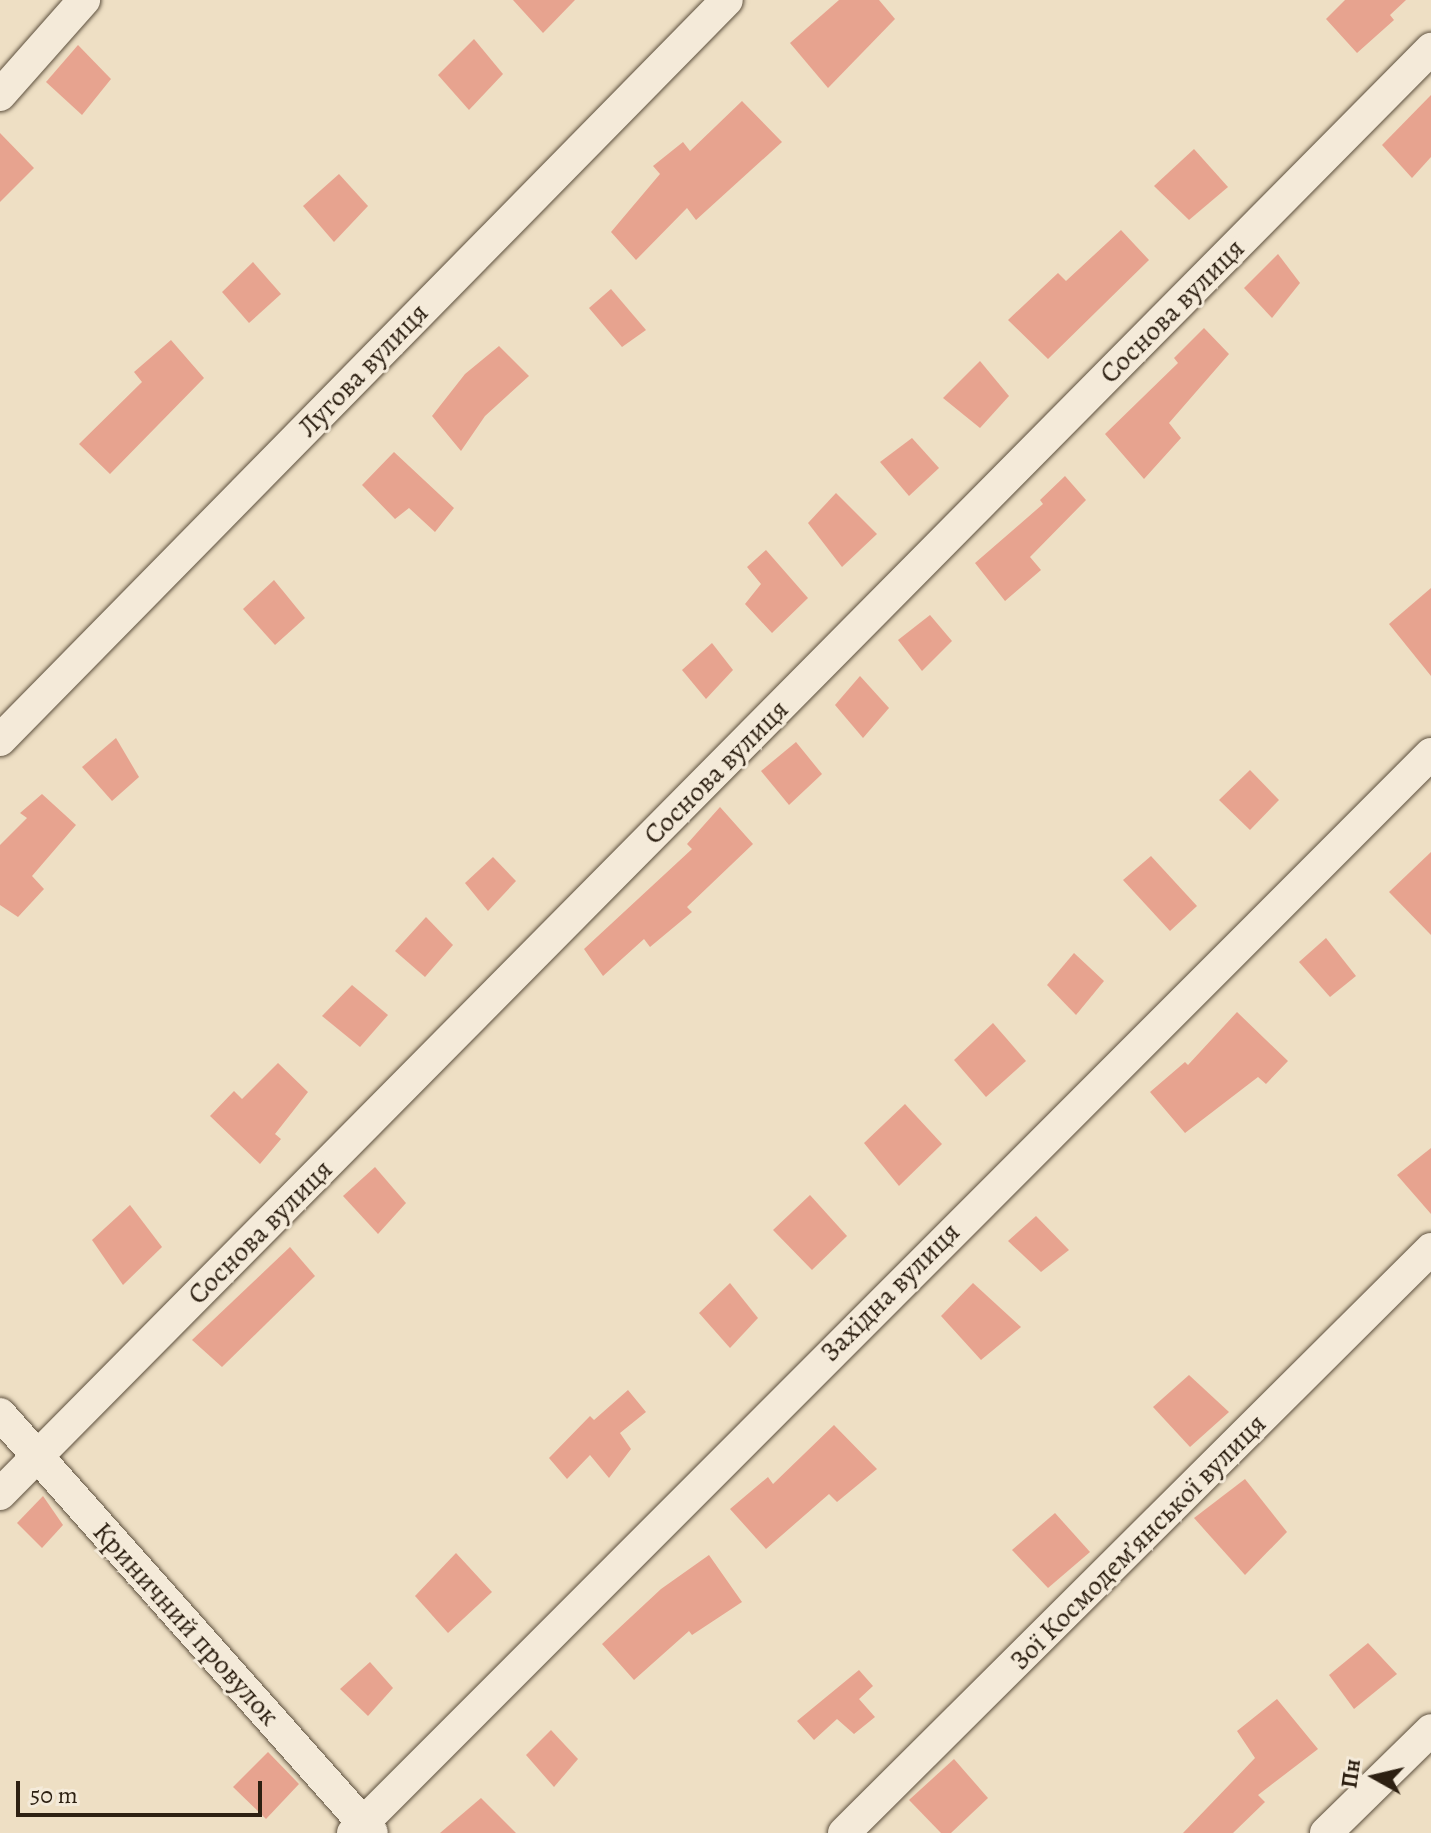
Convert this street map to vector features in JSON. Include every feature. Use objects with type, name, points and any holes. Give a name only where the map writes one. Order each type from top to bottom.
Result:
[{"type":"street","points":[[0,95],[84,0]]},
{"type":"street","name":"Лугова вулиця","points":[[0,740],[727,0]]},
{"type":"street","name":"Соснова вулиця","points":[[0,1494],[1431,49]]},
{"type":"street","name":"Західна вулиця","points":[[363,1829],[1431,754]]},
{"type":"street","name":"Зої Космодем’янської вулиця","points":[[844,1833],[1431,1249]]},
{"type":"street","name":"Криничний провулок","points":[[0,1414],[363,1829]]},
{"type":"street","points":[[1326,1833],[1431,1730]]},
{"type":"building","points":[[513,0],[575,0],[543,33]]},
{"type":"building","points":[[839,0],[879,0],[895,19],[828,88],[790,43]]},
{"type":"building","points":[[1345,0],[1406,0],[1390,15],[1394,20],[1357,53],[1326,19]]},
{"type":"building","points":[[474,39],[503,74],[469,110],[438,75]]},
{"type":"building","points":[[78,45],[111,79],[82,115],[46,82]]},
{"type":"building","points":[[1431,95],[1431,157],[1412,178],[1382,145]]},
{"type":"building","points":[[742,101],[782,142],[696,220],[687,208],[636,260],[611,232],[660,174],[653,166],[683,142],[690,151]]},
{"type":"building","points":[[0,133],[34,168],[0,202]]},
{"type":"building","points":[[1194,149],[1228,187],[1189,220],[1154,186]]},
{"type":"building","points":[[339,174],[368,206],[334,242],[303,206]]},
{"type":"building","points":[[1121,230],[1149,260],[1048,359],[1008,320],[1058,273],[1066,281]]},
{"type":"building","points":[[1278,254],[1300,283],[1272,318],[1244,288]]},
{"type":"building","points":[[253,262],[281,294],[249,323],[222,292]]},
{"type":"building","points":[[611,289],[646,330],[622,347],[589,308]]},
{"type":"building","points":[[1204,328],[1229,354],[1169,423],[1181,438],[1144,479],[1105,434],[1178,363],[1174,358]]},
{"type":"building","points":[[171,340],[204,378],[110,474],[79,444],[142,382],[134,372]]},
{"type":"building","points":[[499,346],[529,376],[485,416],[461,451],[432,416],[465,374]]},
{"type":"building","points":[[980,361],[1009,396],[980,428],[943,398]]},
{"type":"building","points":[[912,438],[939,468],[909,496],[880,462]]},
{"type":"building","points":[[394,452],[454,508],[435,532],[409,508],[395,519],[362,485]]},
{"type":"building","points":[[1065,476],[1086,500],[1030,557],[1041,570],[1005,601],[975,563],[1043,504],[1040,500]]},
{"type":"building","points":[[836,493],[877,534],[842,567],[808,523]]},
{"type":"building","points":[[766,550],[808,598],[772,633],[745,604],[761,584],[747,567]]},
{"type":"building","points":[[274,580],[305,618],[275,645],[243,609]]},
{"type":"building","points":[[1431,588],[1431,676],[1389,624]]},
{"type":"building","points":[[930,615],[952,641],[922,671],[898,640]]},
{"type":"building","points":[[712,643],[733,670],[706,699],[682,670]]},
{"type":"building","points":[[860,676],[889,708],[863,738],[835,705]]},
{"type":"building","points":[[116,738],[139,777],[112,801],[82,767]]},
{"type":"building","points":[[796,742],[822,774],[789,805],[761,771]]},
{"type":"building","points":[[1250,770],[1279,800],[1250,830],[1219,800]]},
{"type":"building","points":[[42,794],[76,825],[32,876],[44,889],[18,917],[0,905],[0,845],[27,818],[20,813]]},
{"type":"building","points":[[720,807],[753,844],[687,907],[692,912],[650,947],[644,939],[603,976],[584,949],[692,849],[687,844]]},
{"type":"building","points":[[1431,852],[1431,935],[1389,892]]},
{"type":"building","points":[[1151,856],[1197,906],[1170,931],[1123,880]]},
{"type":"building","points":[[493,857],[516,881],[488,911],[465,883]]},
{"type":"building","points":[[426,917],[453,945],[425,977],[395,951]]},
{"type":"building","points":[[1326,938],[1356,976],[1330,997],[1299,962]]},
{"type":"building","points":[[1074,953],[1104,981],[1076,1015],[1047,985]]},
{"type":"building","points":[[352,985],[388,1015],[360,1047],[322,1016]]},
{"type":"building","points":[[1237,1012],[1288,1061],[1266,1084],[1258,1077],[1185,1133],[1150,1092],[1185,1062],[1188,1065]]},
{"type":"building","points":[[993,1023],[1026,1061],[986,1097],[954,1060]]},
{"type":"building","points":[[278,1063],[308,1092],[275,1134],[281,1139],[260,1164],[210,1116],[234,1091],[242,1099]]},
{"type":"building","points":[[905,1104],[942,1144],[899,1186],[864,1143]]},
{"type":"building","points":[[1431,1148],[1431,1214],[1397,1175]]},
{"type":"building","points":[[375,1167],[406,1203],[378,1234],[343,1196]]},
{"type":"building","points":[[810,1195],[847,1236],[812,1270],[773,1230]]},
{"type":"building","points":[[130,1205],[162,1247],[123,1285],[92,1240]]},
{"type":"building","points":[[1036,1216],[1069,1250],[1041,1272],[1008,1241]]},
{"type":"building","points":[[290,1247],[315,1276],[222,1367],[192,1340]]},
{"type":"building","points":[[730,1283],[758,1318],[730,1348],[699,1313]]},
{"type":"building","points":[[973,1283],[1021,1327],[981,1360],[941,1316]]},
{"type":"building","points":[[1189,1375],[1229,1412],[1190,1447],[1153,1407]]},
{"type":"building","points":[[628,1390],[646,1412],[620,1433],[631,1449],[609,1478],[590,1455],[567,1479],[549,1458],[590,1416],[594,1420]]},
{"type":"building","points":[[834,1425],[877,1469],[837,1502],[829,1494],[766,1549],[730,1509],[768,1477],[773,1484]]},
{"type":"building","points":[[1245,1479],[1287,1532],[1245,1575],[1194,1518]]},
{"type":"building","points":[[43,1496],[63,1525],[42,1548],[17,1523]]},
{"type":"building","points":[[1055,1513],[1090,1552],[1048,1588],[1012,1550]]},
{"type":"building","points":[[456,1553],[492,1592],[448,1633],[415,1596]]},
{"type":"building","points":[[709,1555],[742,1602],[692,1635],[689,1631],[634,1680],[602,1644],[661,1589]]},
{"type":"building","points":[[1368,1643],[1397,1674],[1354,1709],[1329,1675]]},
{"type":"building","points":[[370,1662],[393,1688],[368,1716],[340,1689]]},
{"type":"building","points":[[859,1670],[873,1686],[859,1699],[875,1717],[854,1734],[837,1719],[814,1740],[797,1721]]},
{"type":"building","points":[[1277,1699],[1318,1749],[1258,1795],[1265,1802],[1233,1833],[1183,1833],[1255,1758],[1237,1731]]},
{"type":"building","points":[[551,1730],[578,1759],[554,1787],[526,1755]]},
{"type":"building","points":[[268,1752],[299,1784],[266,1819],[233,1787]]},
{"type":"building","points":[[954,1759],[988,1798],[951,1833],[941,1833],[909,1800]]},
{"type":"building","points":[[481,1798],[516,1833],[440,1833]]}]
